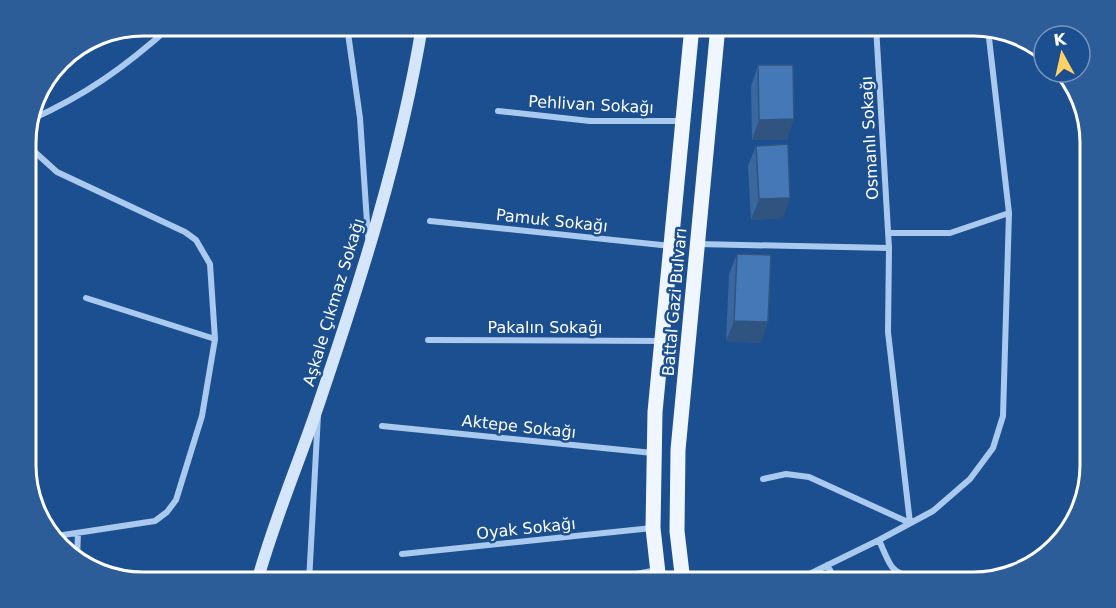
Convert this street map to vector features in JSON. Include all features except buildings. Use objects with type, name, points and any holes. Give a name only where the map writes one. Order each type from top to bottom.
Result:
[{"type":"main road","name":"Battal Gazi Bulvarı","points":[[658,572],[653,528],[655,412],[691,36]]},
{"type":"main road","name":"Battal Gazi Bulvarı","points":[[682,572],[677,531],[678,450],[717,36]]},
{"type":"street","points":[[40,115],[75,99],[140,54],[160,36]]},
{"type":"street","points":[[348,36],[360,118],[369,244]]},
{"type":"street","name":"Aşkale Çıkmaz Sokağı","points":[[260,572],[318,406],[369,244],[411,92],[420,36]]},
{"type":"street","name":"Osmanlı Sokağı","points":[[877,36],[889,248],[888,332],[910,523]]},
{"type":"street","points":[[813,572],[933,511],[970,478],[993,448],[1003,416],[1009,213],[989,37]]},
{"type":"street","name":"Pehlivan Sokağı","points":[[498,111],[590,121],[683,122]]},
{"type":"street","points":[[36,154],[57,172],[116,198],[196,240],[210,264],[214,339],[202,416],[176,500],[167,512],[155,521],[63,535]]},
{"type":"street","points":[[888,232],[950,233],[1009,213]]},
{"type":"street","name":"Pamuk Sokağı","points":[[430,221],[671,246]]},
{"type":"street","points":[[698,244],[889,248]]},
{"type":"street","points":[[86,298],[214,339]]},
{"type":"street","name":"Pakalın Sokağı","points":[[428,340],[662,340]]},
{"type":"street","points":[[310,572],[319,438],[318,406]]},
{"type":"street","name":"Aktepe Sokağı","points":[[382,426],[654,453]]},
{"type":"street","points":[[763,479],[786,474],[809,477],[910,523]]},
{"type":"street","name":"Oyak Sokağı","points":[[402,554],[653,528]]},
{"type":"street","points":[[77,549],[78,533]]},
{"type":"street","points":[[879,540],[892,566],[902,572]]},
{"type":"street","points":[[827,565],[831,572]]}]
